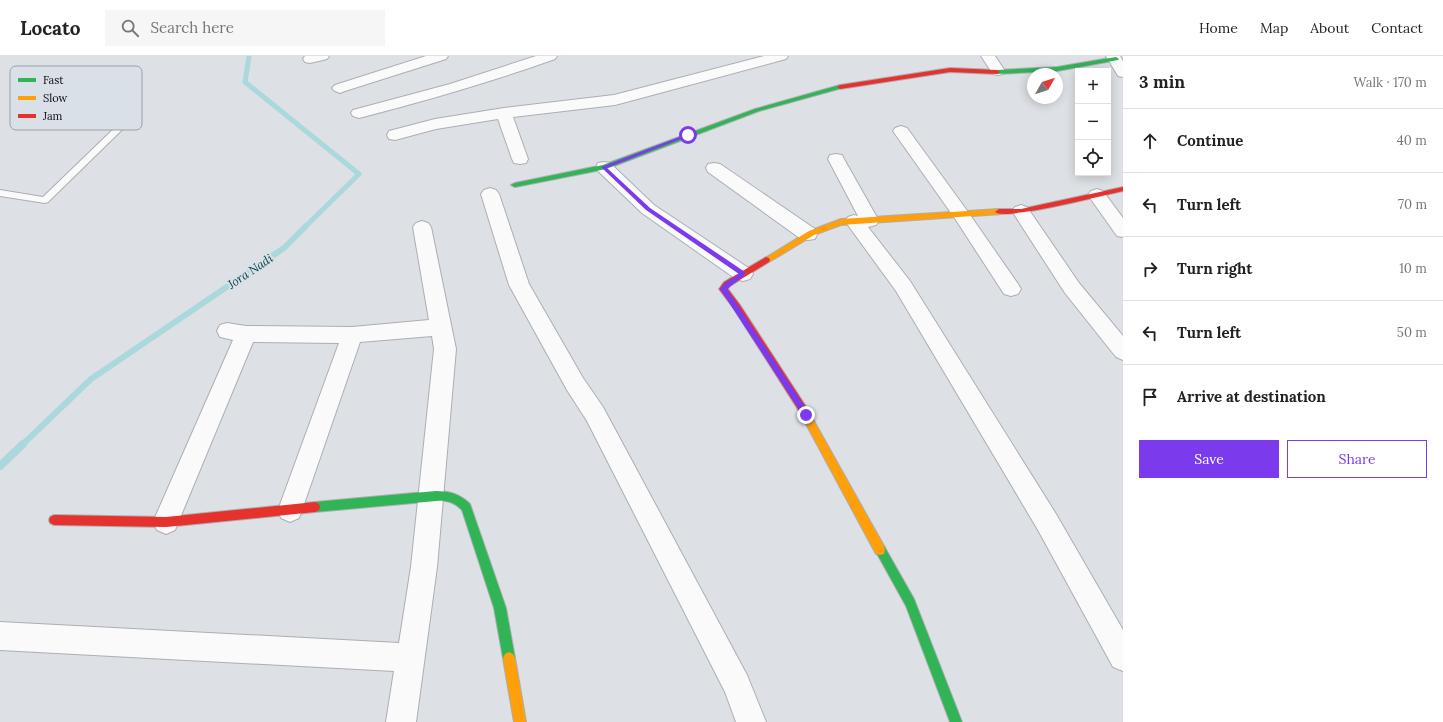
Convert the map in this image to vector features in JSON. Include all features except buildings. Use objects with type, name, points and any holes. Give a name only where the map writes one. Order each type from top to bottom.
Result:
[{"type":"street","points":[[340,88],[441,56]]},
{"type":"street","points":[[359,113],[429,96],[502,67],[550,56]]},
{"type":"street","points":[[395,135],[435,124],[504,113],[615,100],[781,56]]},
{"type":"street","points":[[988,56],[998,71]]},
{"type":"street","points":[[515,185],[604,167],[757,110],[845,86],[950,70],[1012,72],[1057,69],[1115,58],[1123,73]]},
{"type":"street","points":[[429,96],[435,124]]},
{"type":"street","points":[[504,113],[520,158]]},
{"type":"street","points":[[901,131],[962,216],[1011,289]]},
{"type":"street","points":[[836,159],[862,221],[1047,522],[1123,657]]},
{"type":"street","points":[[604,167],[648,209],[743,274]]},
{"type":"street","points":[[714,168],[808,234]]},
{"type":"street","points":[[956,722],[910,603],[806,415],[737,307],[723,289],[727,284],[743,274],[808,234],[824,226],[841,222],[1022,212],[1123,189]]},
{"type":"street","points":[[490,194],[518,285],[575,384],[595,414],[737,685],[751,722]]},
{"type":"street","points":[[1097,195],[1123,231]]},
{"type":"street","points":[[1022,212],[1072,288],[1123,351]]},
{"type":"street","points":[[401,722],[424,567],[445,350],[422,227]]},
{"type":"street","points":[[166,522],[237,332],[352,335],[441,327]]},
{"type":"street","points":[[290,510],[352,335]]},
{"type":"street","points":[[54,520],[166,522],[430,496],[450,495],[459,498],[466,507],[500,608],[520,722]]},
{"type":"street","points":[[0,636],[410,658]]},
{"type":"lane","points":[[0,193],[45,200],[118,130]]},
{"type":"waterway","name":"Jora Nadi","points":[[249,56],[245,82],[359,174],[305,227]]},
{"type":"waterway","name":"Jora Nadi","points":[[22,445],[91,379],[284,248],[305,227]]},
{"type":"waterway","name":"Jora Nadi","points":[[0,466],[23,444]]},
{"type":"traffic: fast","points":[[997,72],[1057,69],[1116,59]]},
{"type":"traffic: fast","points":[[515,185],[604,167],[757,110],[840,87]]},
{"type":"traffic: fast","points":[[315,507],[441,496],[449,496],[459,501],[466,507],[500,608],[509,658]]},
{"type":"traffic: fast","points":[[880,550],[910,603],[956,722]]},
{"type":"traffic: slow","points":[[766,260],[812,233],[841,222],[999,212]]},
{"type":"traffic: slow","points":[[802,408],[880,550]]},
{"type":"traffic: slow","points":[[509,658],[520,722]]},
{"type":"traffic: jam","points":[[840,87],[950,70],[997,72]]},
{"type":"traffic: jam","points":[[999,212],[1021,211],[1123,189]]},
{"type":"traffic: jam","points":[[766,260],[727,284],[723,289],[737,307],[802,408]]},
{"type":"traffic: jam","points":[[54,520],[166,522],[315,507]]},
{"type":"route","points":[[688,135],[604,167],[648,209],[743,274],[727,284],[723,289],[737,307],[806,415]]}]
